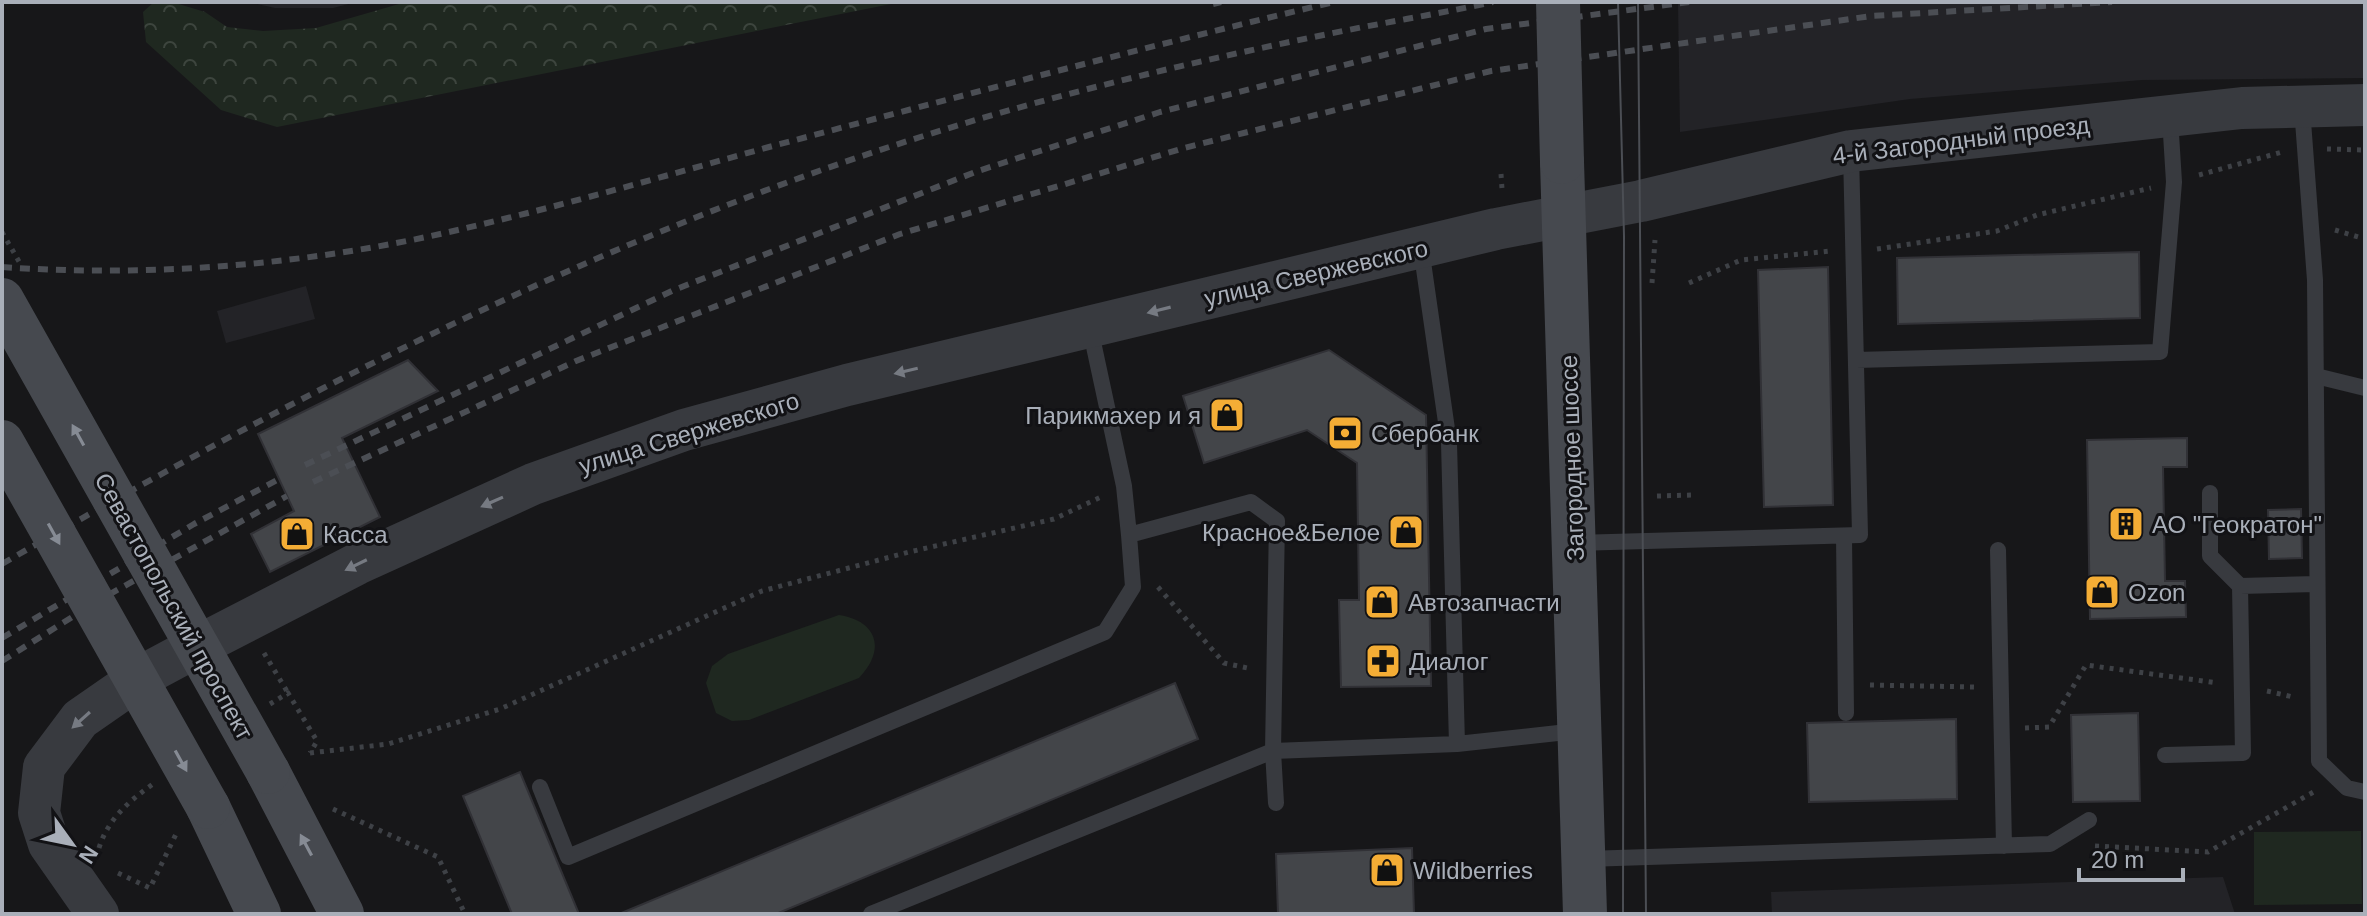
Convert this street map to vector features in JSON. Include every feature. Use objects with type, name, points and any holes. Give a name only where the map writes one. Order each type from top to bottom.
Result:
[{"type":"main road","name":"Загородное шоссе","points":[[1558,2],[1562,216],[1582,731],[1585,914]]},
{"type":"main road","name":"Севастопольский проспект","points":[[2,300],[268,772],[342,914]]},
{"type":"main road","points":[[2,442],[192,819],[259,914]]},
{"type":"street","name":"4-й Загородный проезд","points":[[1562,216],[1851,151],[2169,115],[2365,105]]},
{"type":"street","name":"улица Свержевского","points":[[98,914],[49,844],[39,813],[38,796],[44,767],[80,719],[142,676],[357,564],[533,484],[684,430],[847,385],[1562,216]]},
{"type":"lane","points":[[2302,107],[2315,280],[2319,761],[2347,788],[2365,792]]},
{"type":"lane","points":[[1856,360],[2160,352],[2174,182],[2169,115]]},
{"type":"lane","points":[[1575,543],[1860,535],[1851,151]]},
{"type":"lane","points":[[1421,248],[1449,443],[1457,744]]},
{"type":"lane","points":[[540,787],[568,857],[1105,632],[1133,587],[1124,486],[1093,356],[1090,328]]},
{"type":"lane","points":[[2316,376],[2365,388]]},
{"type":"lane","points":[[2165,755],[2243,753],[2240,586],[2210,556],[2210,493]]},
{"type":"lane","points":[[1129,535],[1251,502],[1277,521],[1273,751],[1276,803]]},
{"type":"lane","points":[[1844,536],[1846,713]]},
{"type":"lane","points":[[1998,550],[2004,846]]},
{"type":"lane","points":[[2240,586],[2316,584]]},
{"type":"lane","points":[[871,914],[1273,751],[1457,744],[1582,731]]},
{"type":"lane","points":[[1584,859],[2050,844],[2089,820]]},
{"type":"path","points":[[1689,283],[1741,260],[1888,249],[1997,231],[2037,215],[2174,182],[2293,148],[2365,150]]},
{"type":"path","points":[[1652,283],[1655,240]]},
{"type":"path","points":[[310,753],[388,744],[500,709],[762,591],[909,552],[1054,519],[1124,486]]},
{"type":"path","points":[[1657,496],[1692,495]]},
{"type":"path","points":[[1154,582],[1224,663],[1259,671]]},
{"type":"path","points":[[263,651],[317,741]]},
{"type":"path","points":[[2002,729],[2049,727],[2086,665],[2242,686],[2317,702]]},
{"type":"path","points":[[1845,684],[2001,688]]},
{"type":"path","points":[[260,710],[288,693]]},
{"type":"path","points":[[2050,844],[2208,852],[2337,779]]},
{"type":"path","points":[[97,854],[107,828],[128,801],[156,782]]},
{"type":"path","points":[[328,807],[438,857],[465,914]]},
{"type":"path","points":[[109,869],[150,888],[192,819]]},
{"type":"shaded area","points":[[249,2],[356,2],[333,8],[275,8]]},
{"type":"shaded area","points":[[1678,2],[2365,2],[2365,78],[2142,80],[1910,99],[1680,132]]},
{"type":"shaded area","points":[[306,286],[315,319],[226,343],[217,311]]},
{"type":"shaded area","points":[[2223,877],[2235,914],[1772,914],[1771,892]]},
{"type":"green space","points":[[154,2],[172,2],[205,12],[227,27],[263,31],[316,28],[406,2],[901,2],[277,127],[221,110],[146,42],[143,12]]},
{"type":"green space","points":[[839,615],[862,623],[874,638],[873,657],[859,678],[749,720],[732,721],[716,713],[706,683],[712,666],[728,654]]},
{"type":"green space","points":[[2361,831],[2362,904],[2254,905],[2254,832]]},
{"type":"building","points":[[2139,252],[2140,318],[1898,324],[1897,258]]},
{"type":"building","points":[[1828,267],[1833,505],[1764,507],[1758,270]]},
{"type":"building","points":[[1329,350],[1426,415],[1431,686],[1341,687],[1339,600],[1359,600],[1357,463],[1307,430],[1204,463],[1183,396]]},
{"type":"building","points":[[408,360],[438,391],[342,438],[380,517],[270,572],[251,534],[294,511],[258,434]]},
{"type":"building","name":"АО \"Геократон\"","points":[[2187,438],[2187,467],[2163,467],[2165,581],[2185,581],[2186,617],[2090,619],[2087,440]]},
{"type":"building","points":[[2301,509],[2302,558],[2269,559],[2268,510]]},
{"type":"building","points":[[1175,683],[1198,739],[776,914],[619,914]]},
{"type":"building","points":[[2138,713],[2140,801],[2073,802],[2071,715]]},
{"type":"building","points":[[1956,719],[1957,799],[1809,802],[1807,723]]},
{"type":"building","points":[[520,772],[579,914],[512,914],[463,796]]},
{"type":"building","points":[[1412,848],[1414,914],[1278,914],[1276,854]]},
{"type":"tram line","points":[[1618,2],[1624,236],[1623,914]]},
{"type":"tram line","points":[[1638,2],[1646,914]]},
{"type":"railway","points":[[1213,4],[1221,2]]},
{"type":"railway","points":[[2,267],[109,271],[218,266],[325,255],[431,236],[1334,2]]},
{"type":"railway","points":[[2,564],[350,375],[588,262],[710,212],[833,166],[1054,98],[1246,51],[1493,2]]},
{"type":"railway","points":[[305,465],[674,290],[978,171],[1160,112],[1486,29],[1689,2]]},
{"type":"railway","points":[[313,482],[576,361],[900,234],[1184,148],[1491,71],[1871,16],[2112,2]]},
{"type":"railway","points":[[2,638],[194,524],[279,479]]},
{"type":"railway","points":[[2,661],[101,599],[287,496]]},
{"type":"place","name":"Парикмахер и я","points":[[1227,415]]},
{"type":"place","name":"Сбербанк","points":[[1345,433]]},
{"type":"place","name":"АО \"Геократон\"","points":[[2126,524]]},
{"type":"place","name":"Красное&Белое","points":[[1406,532]]},
{"type":"place","name":"Касса","points":[[297,534]]},
{"type":"place","name":"Ozon","points":[[2102,592]]},
{"type":"place","name":"Автозапчасти","points":[[1382,602]]},
{"type":"place","name":"Диалог","points":[[1383,661]]},
{"type":"place","name":"Wildberries","points":[[1387,870]]}]
